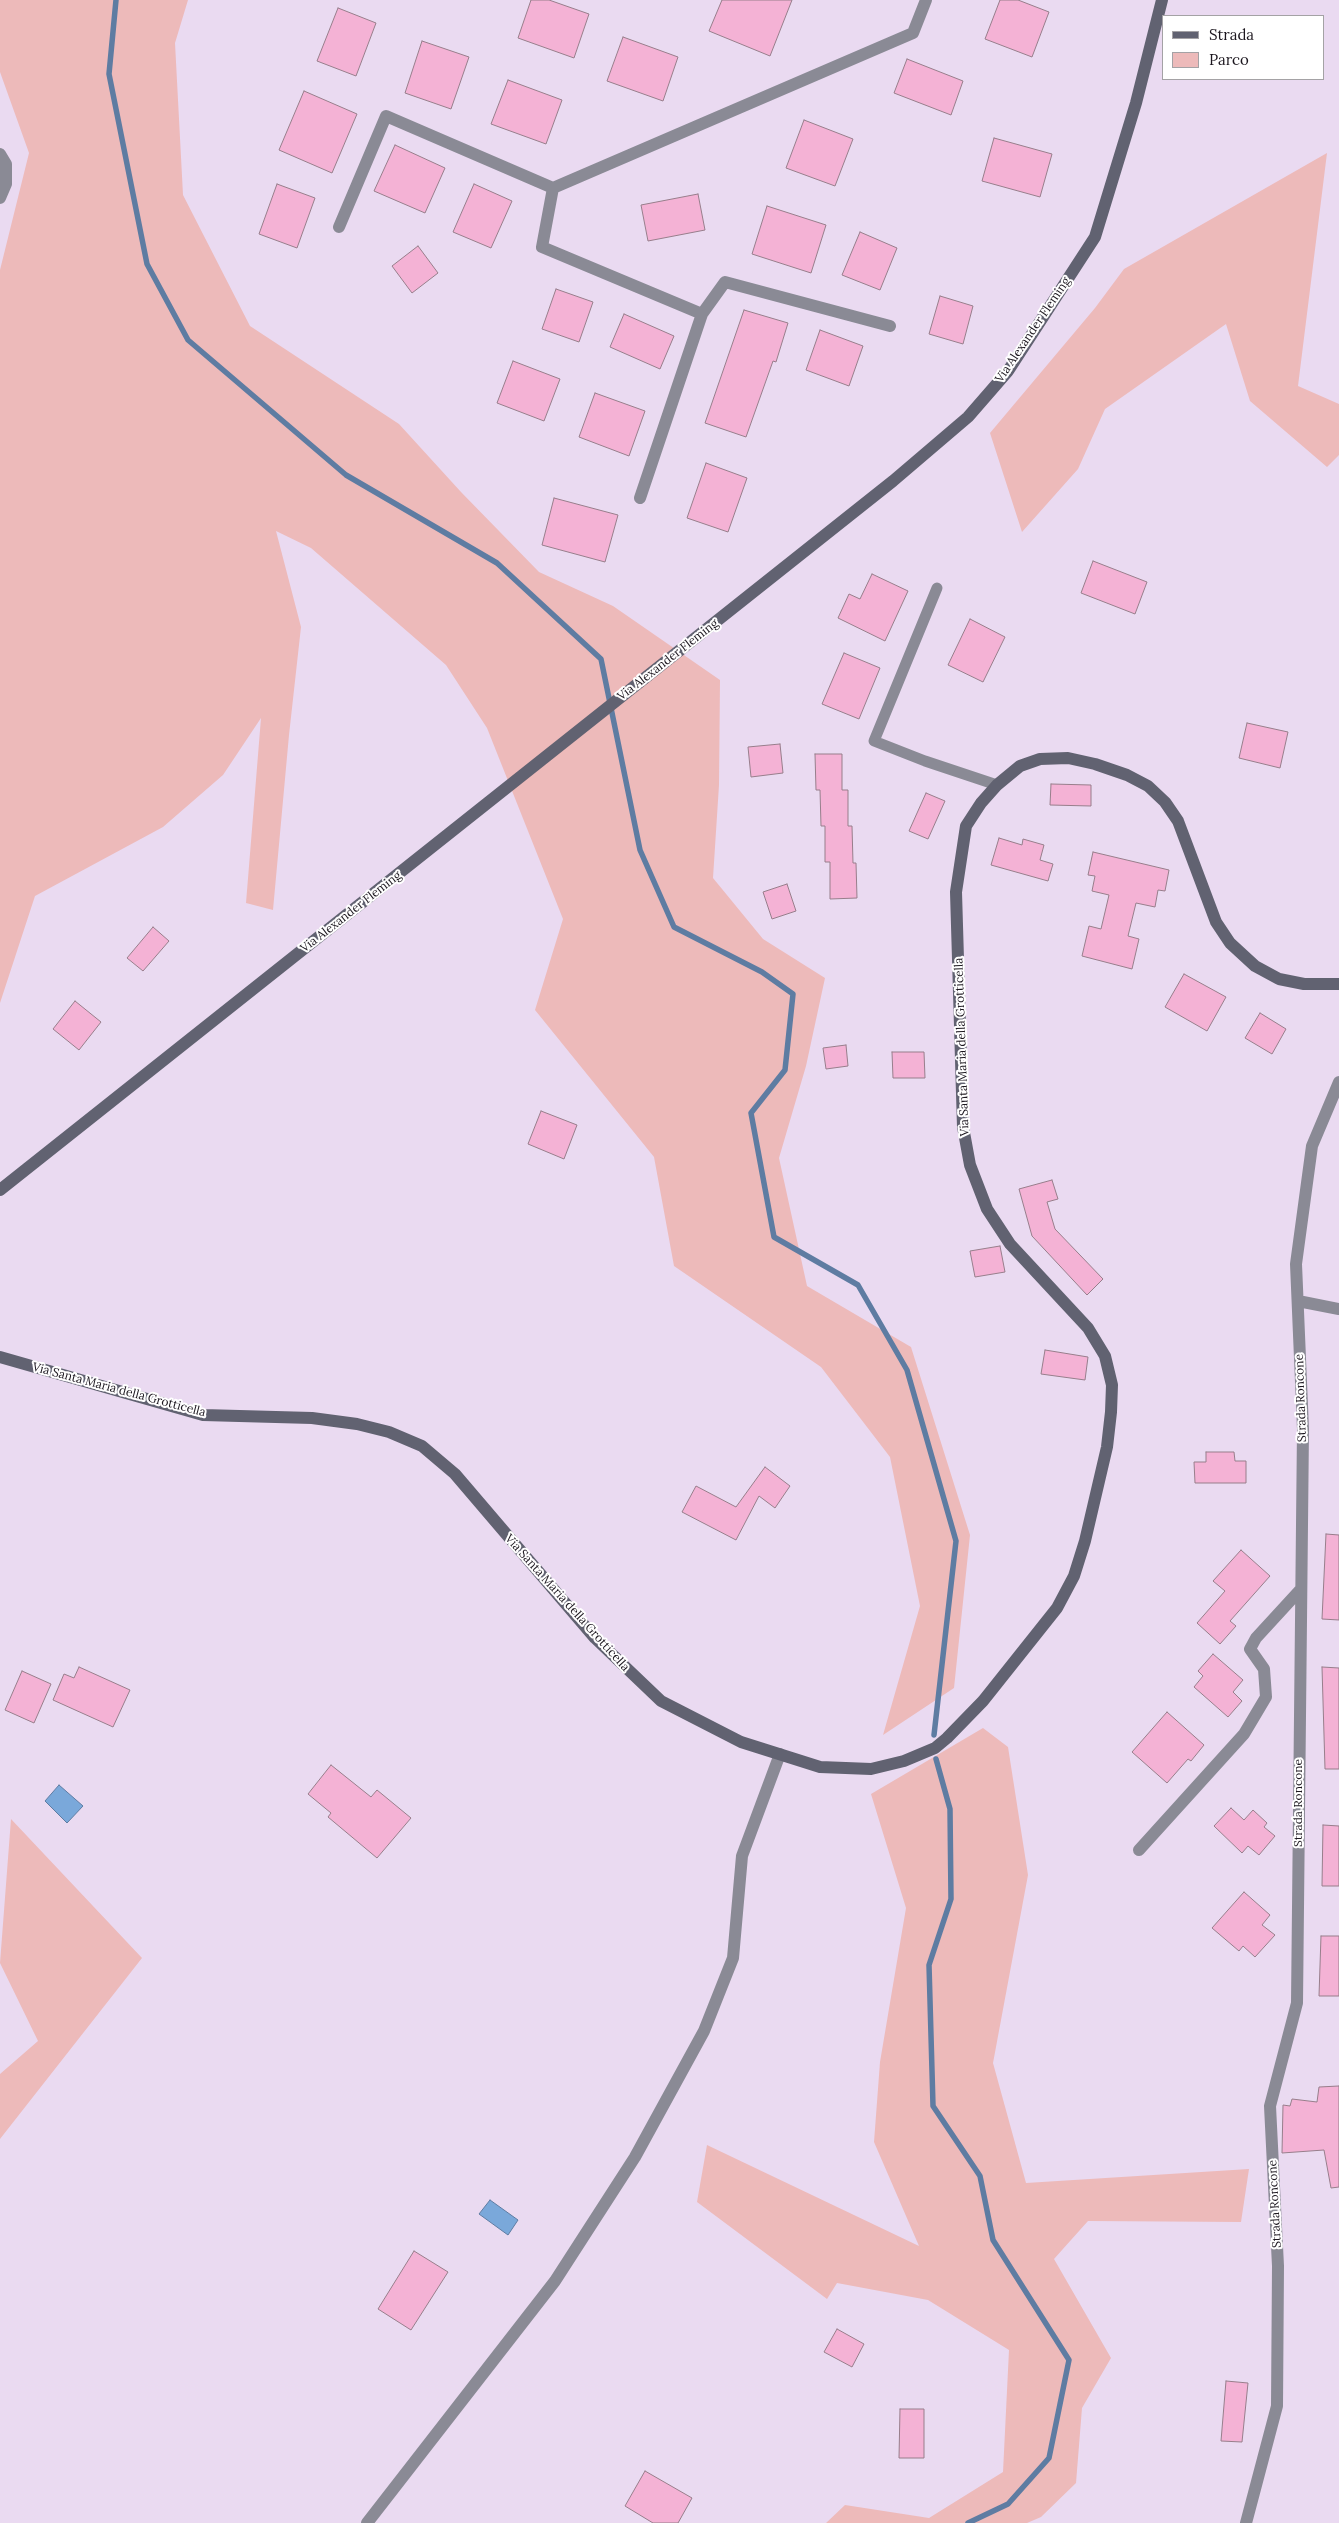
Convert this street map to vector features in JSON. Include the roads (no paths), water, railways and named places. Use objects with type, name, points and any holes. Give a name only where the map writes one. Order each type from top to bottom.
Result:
[{"type":"street","points":[[339,226],[386,116],[553,188],[913,33],[926,0]]},
{"type":"street","name":"Via Alexander Fleming","points":[[2,1189],[893,481],[968,417],[1008,371],[1095,237],[1136,103],[1162,0]]},
{"type":"street","points":[[0,154],[6,164],[6,184],[0,198]]},
{"type":"street","points":[[553,188],[542,248],[702,314]]},
{"type":"street","points":[[640,498],[702,314],[725,282],[890,326]]},
{"type":"street","name":"Via Santa Maria della Grotticella","points":[[0,1357],[203,1415],[312,1418],[357,1424],[389,1432],[422,1446],[455,1474],[595,1638],[661,1701],[741,1742],[820,1767],[871,1769],[904,1761],[935,1748],[947,1738],[983,1701],[1057,1608],[1074,1576],[1085,1541],[1107,1447],[1112,1385],[1104,1356],[1088,1328],[1010,1244],[987,1209],[970,1165],[963,1127],[956,892],[966,826],[981,803],[997,785],[1020,766],[1040,759],[1068,758],[1119,772],[1148,786],[1165,802],[1178,822],[1216,922],[1230,943],[1255,966],[1279,979],[1304,984],[1339,984]]},
{"type":"street","name":"Strada Roncone","points":[[1246,2523],[1277,2406],[1278,2266],[1270,2106],[1297,2003],[1303,1429],[1296,1264],[1312,1146],[1339,1082]]},
{"type":"street","points":[[1298,1301],[1339,1309]]},
{"type":"street","points":[[1139,1850],[1244,1734],[1266,1698],[1264,1669],[1250,1649],[1256,1638],[1301,1589]]},
{"type":"street","points":[[367,2523],[555,2281],[635,2157],[704,2031],[733,1958],[742,1856],[780,1754]]},
{"type":"lane","points":[[937,588],[874,741],[925,761],[997,785]]},
{"type":"water","points":[[59,1785],[83,1806],[67,1823],[45,1801]]},
{"type":"water","points":[[490,2200],[518,2220],[508,2235],[479,2214]]},
{"type":"waterway","points":[[116,0],[109,74],[147,264],[188,340],[346,475],[497,563],[601,659],[640,850],[674,927],[762,972],[793,994],[785,1070],[751,1113],[774,1237],[858,1285],[907,1370],[956,1541],[934,1735]]},
{"type":"waterway","points":[[936,1759],[950,1809],[951,1899],[929,1965],[933,2106],[980,2176],[993,2240],[1069,2360],[1049,2458],[1008,2504],[968,2523]]}]
